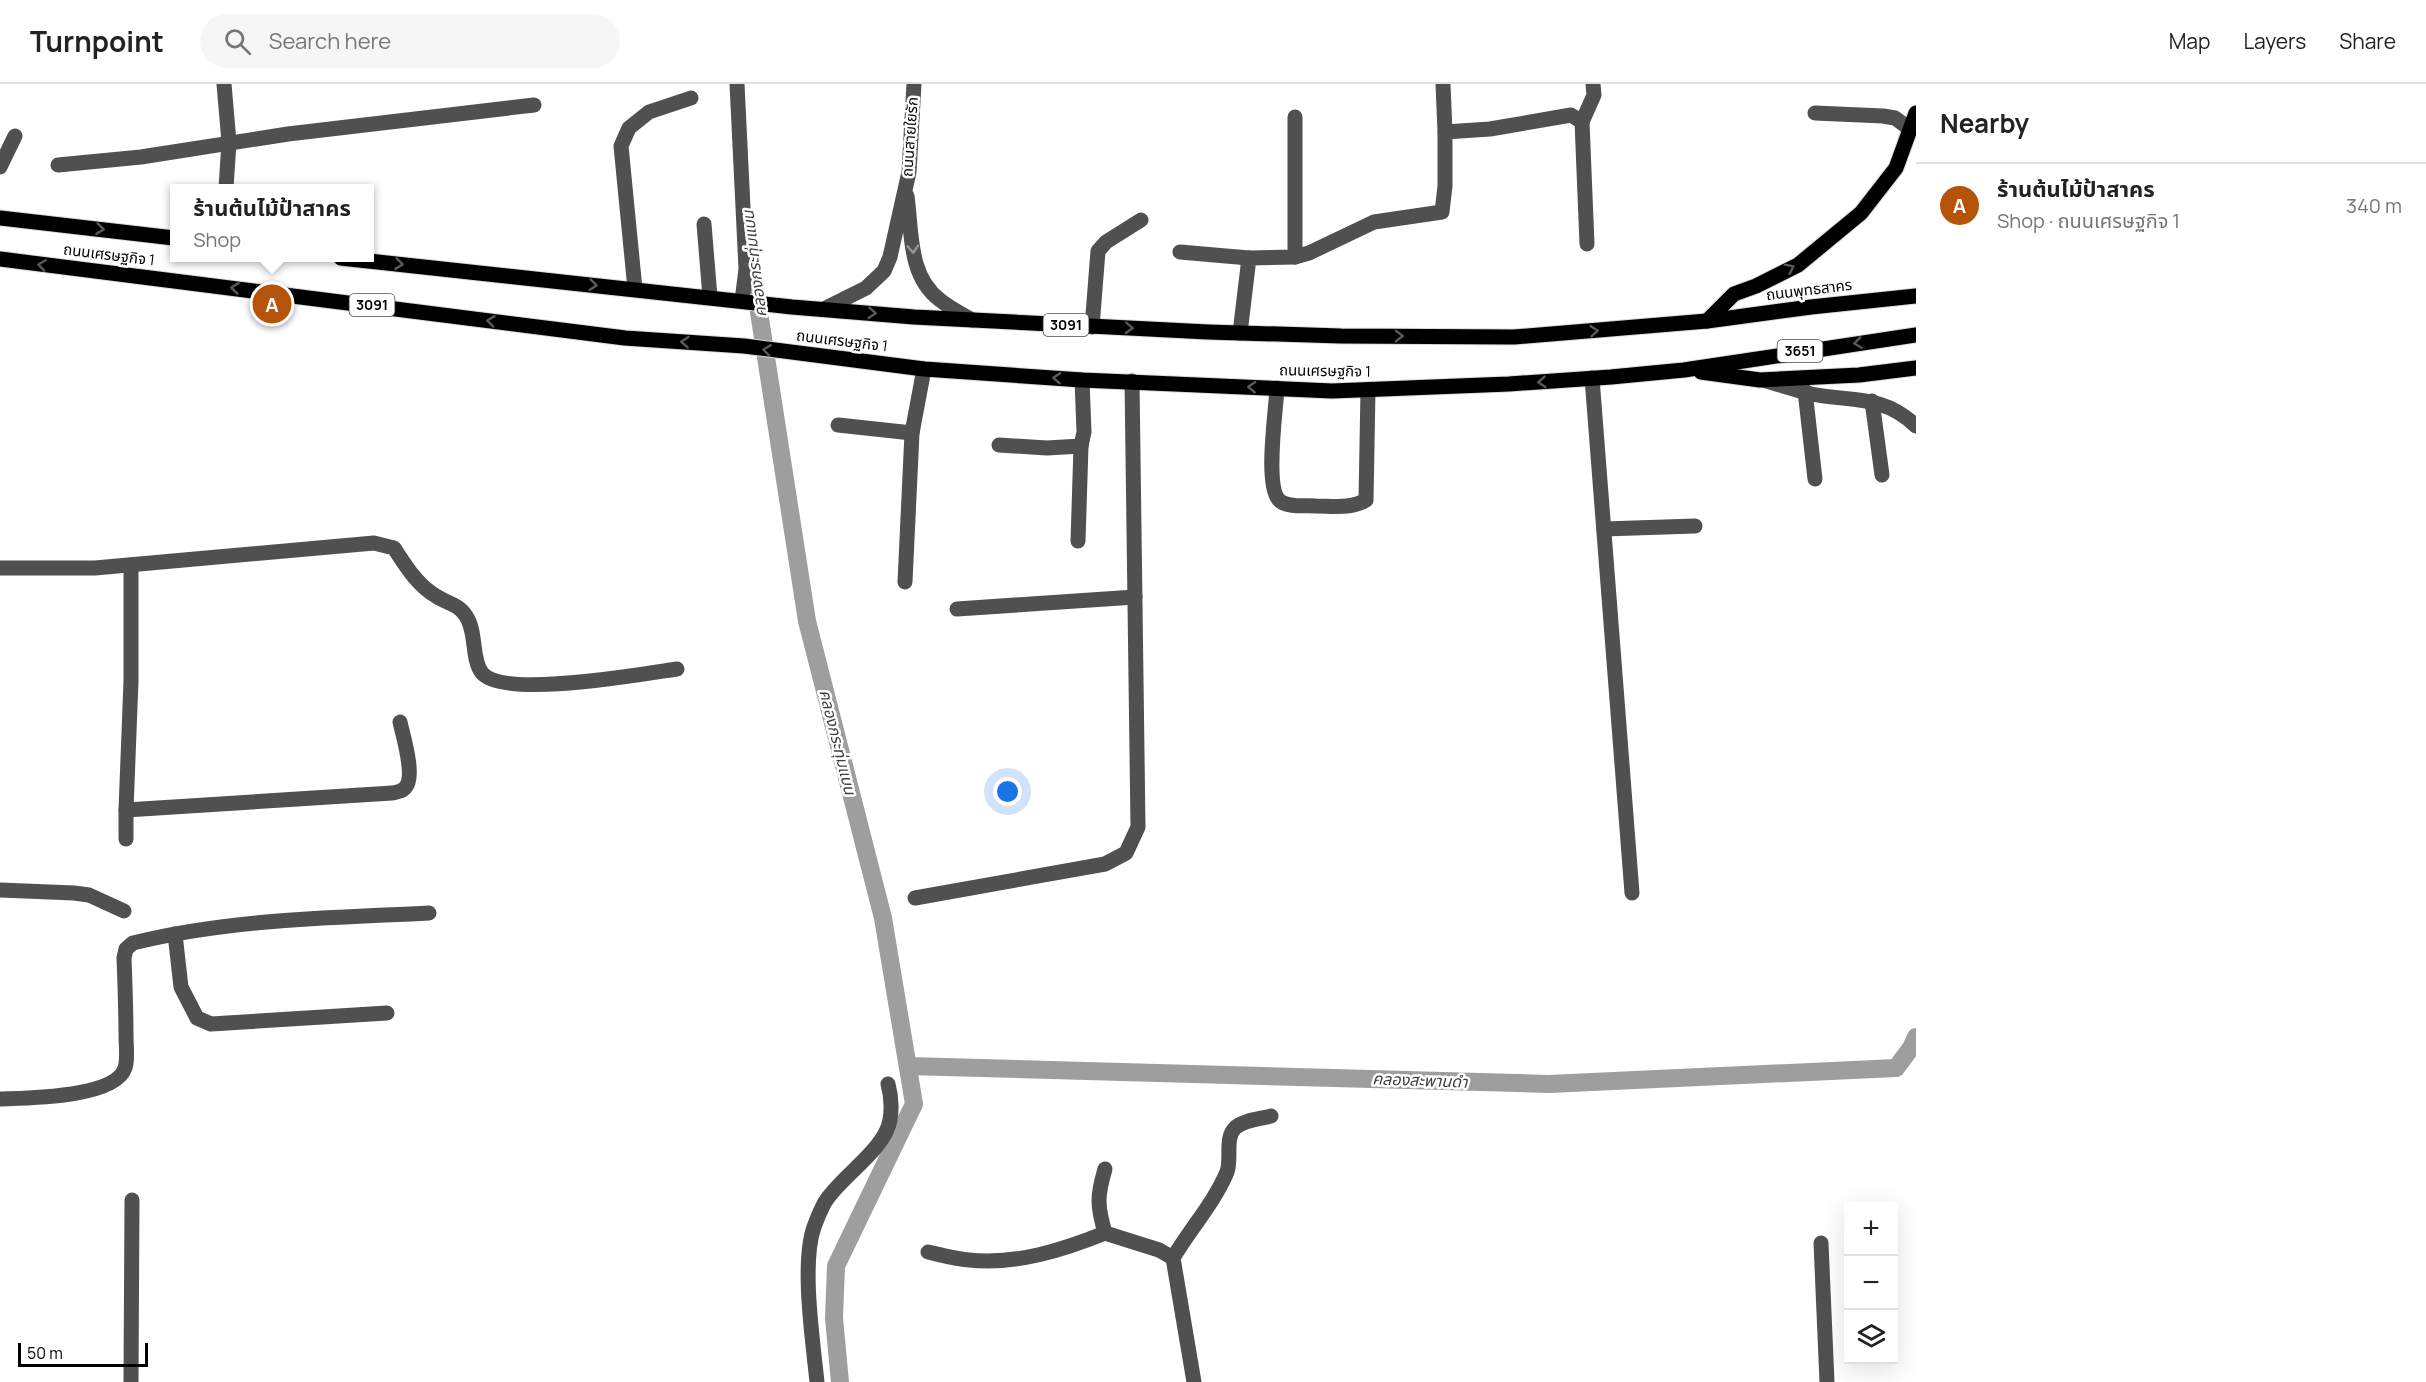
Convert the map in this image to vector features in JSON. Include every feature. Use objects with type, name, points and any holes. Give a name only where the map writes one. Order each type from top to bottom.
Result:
[{"type":"main road","points":[[1707,321],[1734,294],[1798,265],[1861,213],[1896,168],[1916,113]]},
{"type":"main road","name":"ถนนเศรษฐกิจ 1","points":[[0,218],[170,238]]},
{"type":"main road","name":"ถนนเศรษฐกิจ 1","points":[[0,259],[625,338],[744,346],[924,369],[1082,380],[1332,391],[1592,378],[1684,370]]},
{"type":"main road","name":"ถนนเศรษฐกิจ 1","points":[[374,261],[792,307],[1092,327],[1240,333],[1514,337],[1707,321]]},
{"type":"main road","name":"ถนนพุทธสาคร","points":[[1707,321],[1916,296]]},
{"type":"main road","name":"3651","points":[[1684,370],[1916,335]]},
{"type":"main road","name":"3091","points":[[1684,370],[1760,380],[1859,375],[1916,368]]},
{"type":"street","points":[[224,84],[229,142],[226,184]]},
{"type":"street","points":[[737,84],[746,301]]},
{"type":"street","name":"ถนนสายใยรัก","points":[[914,84],[906,190],[914,261],[924,283],[939,300],[972,320]]},
{"type":"street","points":[[1180,252],[1249,258],[1295,257],[1309,254],[1374,222],[1442,212],[1445,186],[1443,84]]},
{"type":"street","points":[[1587,244],[1582,122],[1594,95],[1593,84]]},
{"type":"street","points":[[635,289],[621,146],[629,128],[649,112],[691,98]]},
{"type":"street","points":[[58,165],[141,157],[229,142],[534,105]]},
{"type":"street","points":[[1815,113],[1895,118],[1910,129]]},
{"type":"street","points":[[1445,132],[1490,129],[1570,115],[1582,122]]},
{"type":"street","points":[[1295,117],[1295,257]]},
{"type":"street","points":[[0,167],[15,136]]},
{"type":"street","name":"ถนนสายใยรัก","points":[[824,309],[866,288],[884,271],[890,257],[893,235],[906,190]]},
{"type":"street","points":[[1092,327],[1098,251],[1106,242],[1141,220]]},
{"type":"street","points":[[704,224],[710,297]]},
{"type":"street","points":[[1240,333],[1249,258]]},
{"type":"street","points":[[905,582],[912,433],[924,369]]},
{"type":"street","points":[[1592,378],[1632,893]]},
{"type":"street","points":[[1078,541],[1081,446],[1084,432],[1082,380]]},
{"type":"street","points":[[1760,380],[1805,392],[1872,400],[1909,415],[1916,426]]},
{"type":"street","points":[[915,898],[1105,864],[1126,853],[1138,827],[1132,381]]},
{"type":"street","points":[[1277,388],[1271,477],[1273,493],[1282,502],[1292,505],[1345,507],[1357,505],[1366,500],[1368,390]]},
{"type":"street","points":[[1805,392],[1815,478]]},
{"type":"street","points":[[1872,400],[1882,475]]},
{"type":"street","points":[[838,425],[912,433]]},
{"type":"street","points":[[999,445],[1047,448],[1081,446]]},
{"type":"street","points":[[1604,529],[1695,526]]},
{"type":"street","points":[[0,568],[131,565],[374,543],[394,548],[416,580],[436,597],[452,602],[465,614],[472,627],[479,665],[483,674],[494,679],[510,685],[604,680],[677,669]]},
{"type":"street","points":[[126,839],[131,681],[131,565]]},
{"type":"street","points":[[957,609],[1135,597]]},
{"type":"street","points":[[126,810],[392,793],[403,790],[408,785],[410,772],[400,722]]},
{"type":"street","points":[[0,890],[88,895],[124,911]]},
{"type":"street","points":[[0,1099],[66,1095],[113,1082],[125,1070],[127,1053],[124,958],[126,949],[133,943],[252,922],[429,913]]},
{"type":"street","points":[[175,934],[181,987],[197,1018],[211,1024],[387,1013]]},
{"type":"street","points":[[817,1382],[809,1263],[813,1230],[825,1201],[880,1141],[890,1122],[891,1097],[888,1084]]},
{"type":"street","points":[[1194,1382],[1173,1258],[1228,1170],[1231,1134],[1235,1128],[1245,1122],[1271,1116]]},
{"type":"street","points":[[1105,1169],[1098,1193],[1105,1233]]},
{"type":"street","points":[[131,1382],[132,1200]]},
{"type":"street","points":[[928,1252],[969,1260],[1001,1260],[1067,1248],[1105,1233],[1159,1250],[1173,1258]]},
{"type":"street","points":[[1821,1243],[1827,1382]]},
{"type":"waterway","name":"คลองกระทุ่มแบน","points":[[749,248],[807,621],[883,918],[914,1104],[836,1266],[834,1318],[840,1382]]},
{"type":"waterway","name":"คลองสะพานดำ","points":[[908,1066],[1549,1084],[1896,1068],[1916,1037]]},
{"type":"place","name":"ร้านต้นไม้ป้าสาคร","points":[[272,304]]}]
